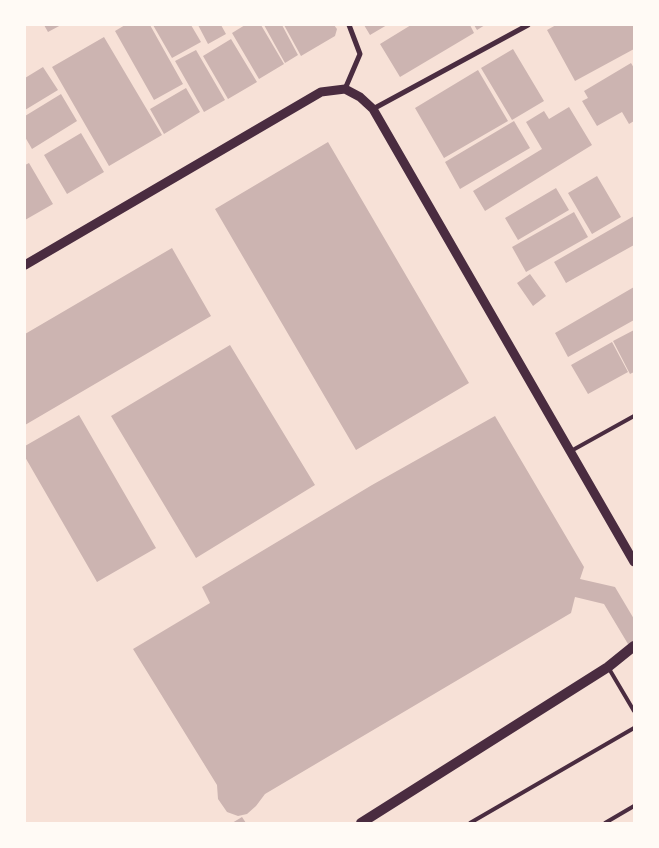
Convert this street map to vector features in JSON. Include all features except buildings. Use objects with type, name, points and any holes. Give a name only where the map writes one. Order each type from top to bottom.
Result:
[{"type":"main road","points":[[361,823],[608,667],[634,646]]},
{"type":"street","points":[[345,89],[360,54],[349,25]]},
{"type":"street","points":[[374,109],[528,25]]},
{"type":"street","points":[[25,265],[321,92],[345,89],[360,97],[374,109],[634,562]]},
{"type":"lane","points":[[570,452],[634,416]]},
{"type":"lane","points":[[608,667],[634,711]]},
{"type":"lane","points":[[470,823],[634,728]]},
{"type":"lane","points":[[605,823],[634,806]]}]
